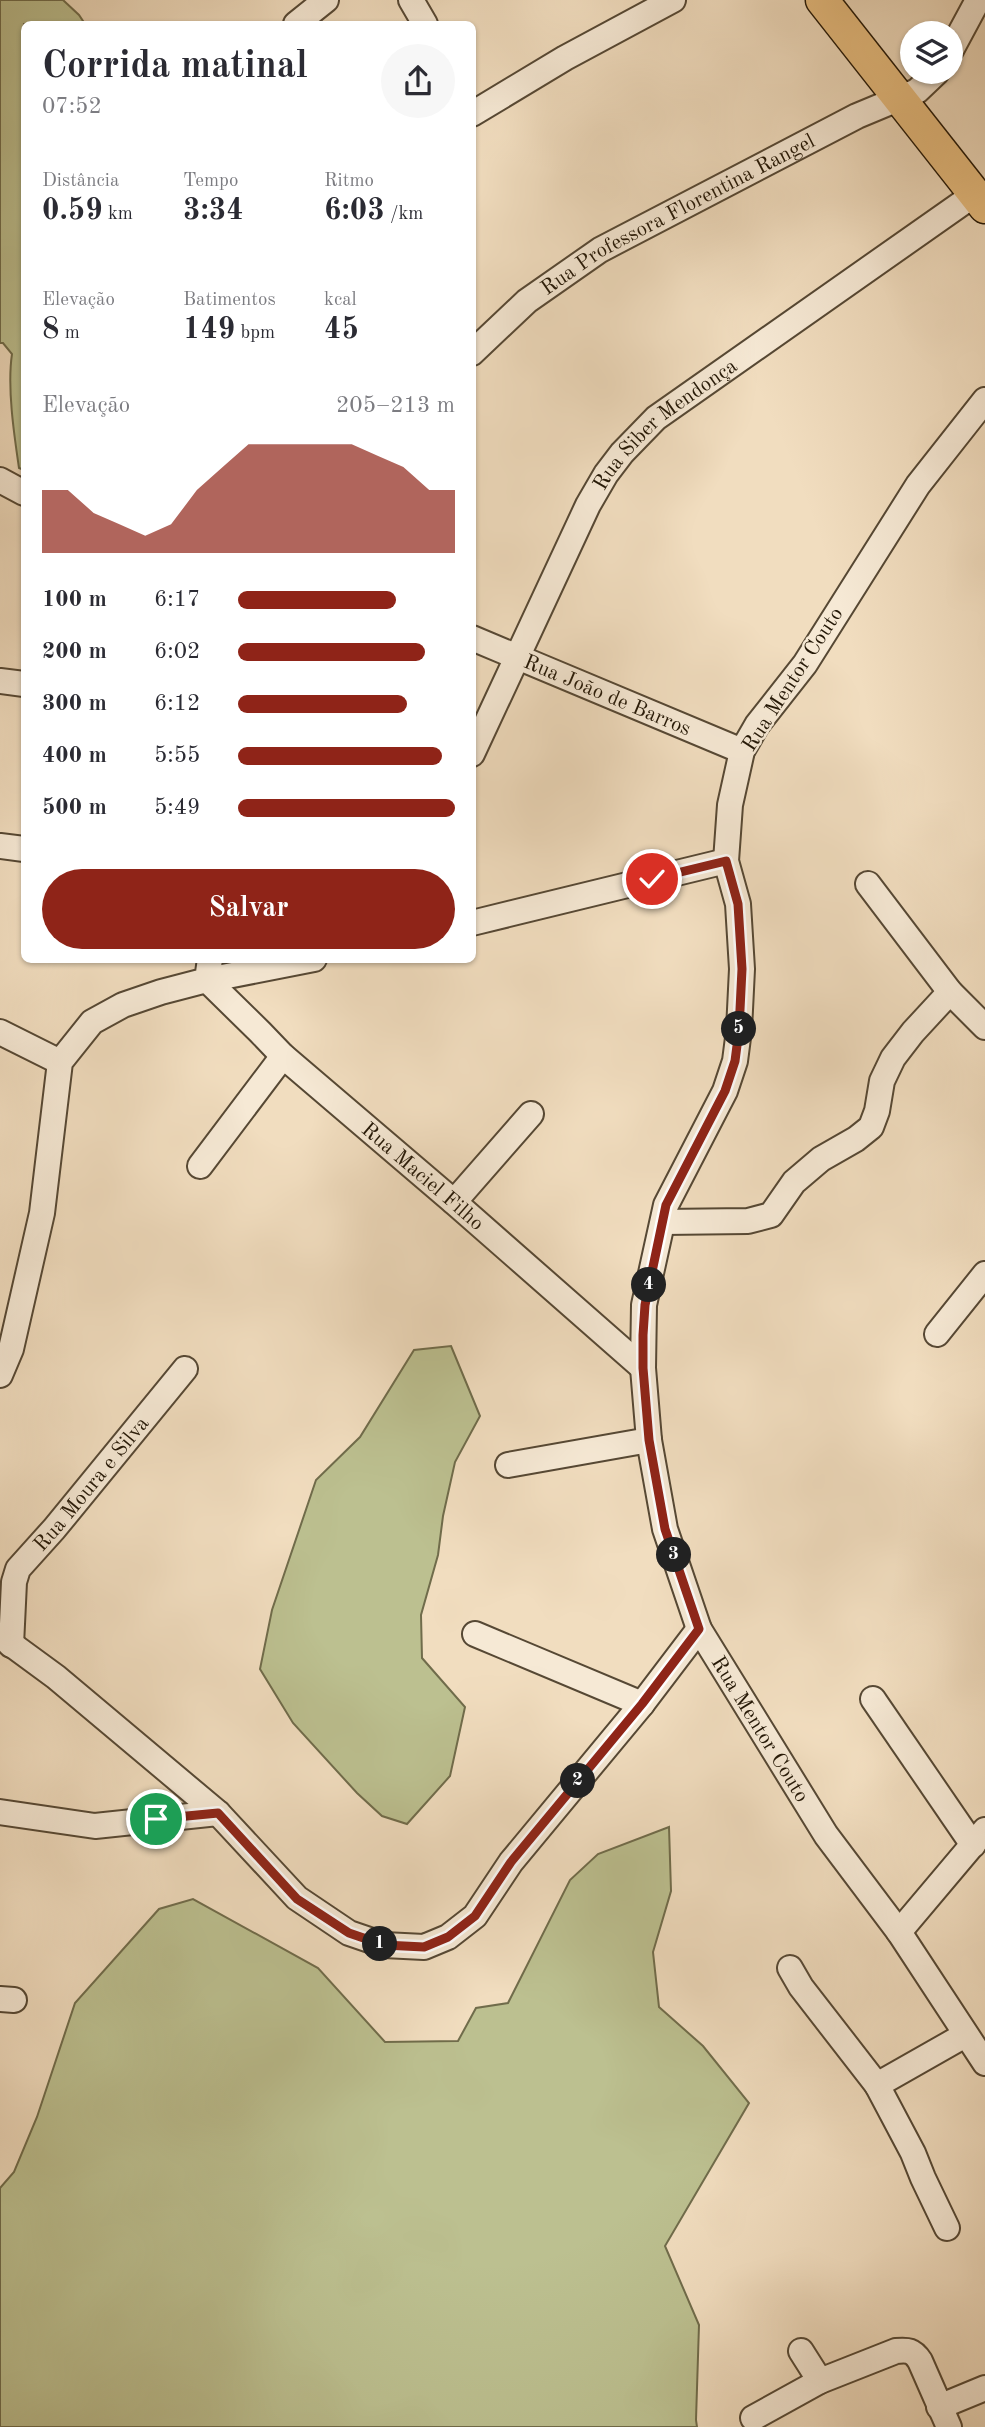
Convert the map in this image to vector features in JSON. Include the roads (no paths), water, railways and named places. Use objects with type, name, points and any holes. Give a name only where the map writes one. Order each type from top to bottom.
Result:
[{"type":"main road","points":[[822,0],[980,200]]},
{"type":"street","points":[[300,21],[326,0]]},
{"type":"street","points":[[411,0],[423,21]]},
{"type":"street","points":[[476,108],[673,0]]},
{"type":"street","points":[[963,28],[978,0]]},
{"type":"street","name":"Rua Professora Florentina Rangel","points":[[476,349],[527,301],[600,250],[857,116],[917,91],[924,84]]},
{"type":"street","name":"Rua Siber Mendonça","points":[[476,745],[588,505],[622,453],[656,418],[980,200]]},
{"type":"street","name":"Rua Mentor Couto","points":[[985,400],[918,485],[805,664],[757,725],[742,751],[730,805],[726,861],[738,904],[742,969],[735,1061],[725,1091],[666,1205],[645,1305],[643,1368],[649,1440],[665,1529],[699,1629],[826,1835],[899,1932],[985,2063]]},
{"type":"street","points":[[0,480],[21,491]]},
{"type":"street","name":"Rua João de Barros","points":[[476,640],[742,751]]},
{"type":"street","points":[[0,681],[21,684]]},
{"type":"street","points":[[0,846],[21,849]]},
{"type":"street","points":[[476,922],[726,861]]},
{"type":"street","points":[[868,884],[950,992],[985,1027]]},
{"type":"street","points":[[0,1375],[14,1338],[42,1213],[60,1062],[92,1022],[123,1005],[161,992],[209,970],[276,963]]},
{"type":"street","name":"Rua Maciel Filho","points":[[209,970],[283,1056],[643,1368]]},
{"type":"street","points":[[663,1222],[748,1222],[771,1214],[794,1182],[821,1158],[856,1139],[871,1127],[877,1111],[882,1080],[893,1058],[913,1031],[950,992]]},
{"type":"street","points":[[0,1032],[60,1062]]},
{"type":"street","points":[[200,1166],[283,1056]]},
{"type":"street","points":[[454,1202],[531,1114]]},
{"type":"street","points":[[937,1334],[985,1274]]},
{"type":"street","name":"Rua Moura e Silva","points":[[5,1641],[18,1569],[185,1369]]},
{"type":"street","points":[[509,1465],[649,1440]]},
{"type":"street","points":[[5,1641],[56,1677],[218,1813],[297,1899],[349,1933],[384,1945],[424,1947],[448,1937],[475,1916],[511,1862],[642,1704],[699,1629]]},
{"type":"street","points":[[475,1634],[642,1704]]},
{"type":"street","points":[[873,1699],[979,1837],[899,1932]]},
{"type":"street","points":[[0,1812],[95,1826],[218,1813]]},
{"type":"street","points":[[790,1968],[801,1987],[877,2085],[914,2153],[947,2228]]},
{"type":"street","points":[[877,2085],[965,2035]]},
{"type":"street","points":[[753,2418],[820,2381],[896,2351],[908,2350],[915,2353],[944,2417],[985,2388]]},
{"type":"street","points":[[801,2351],[820,2381]]}]
